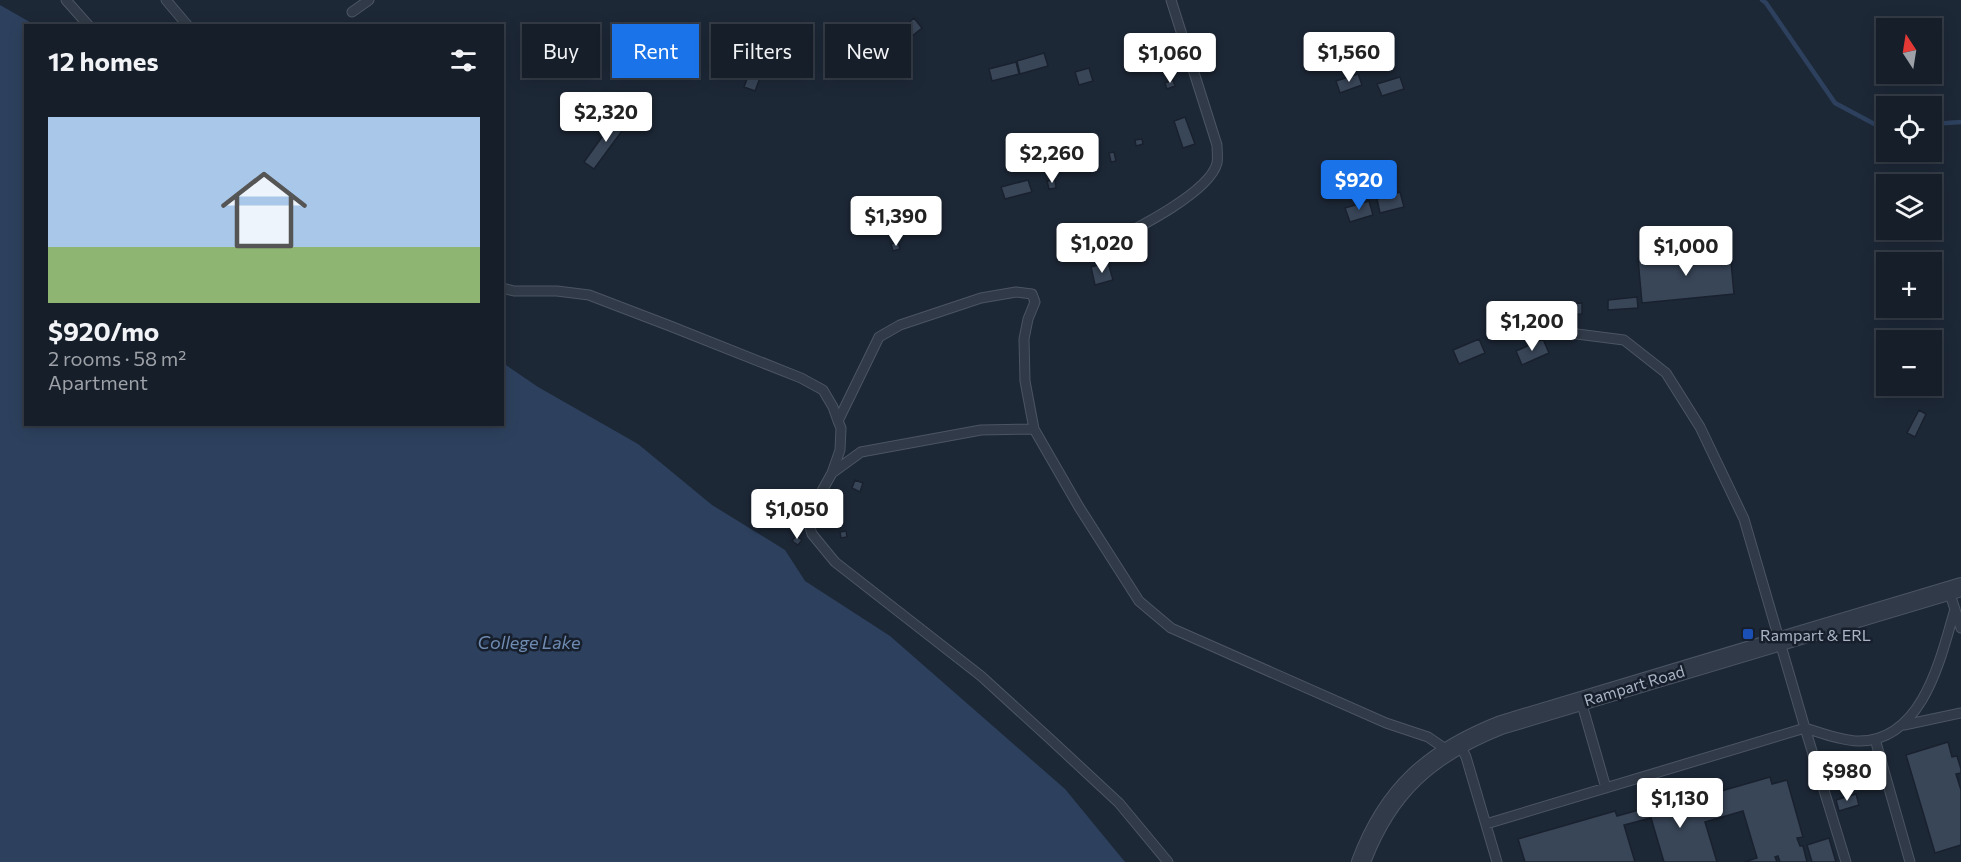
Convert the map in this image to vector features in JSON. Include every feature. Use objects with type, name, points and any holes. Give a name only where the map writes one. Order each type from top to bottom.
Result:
[{"type":"street","name":"Rampart Road","points":[[1361,862],[1386,809],[1407,783],[1453,746],[1501,725],[1955,589]]},
{"type":"lane","points":[[66,0],[87,24]]},
{"type":"lane","points":[[166,0],[186,24]]},
{"type":"lane","points":[[352,12],[369,0]]},
{"type":"lane","points":[[1094,250],[1156,218],[1193,193],[1208,179],[1217,163],[1217,145],[1171,0]]},
{"type":"lane","points":[[504,288],[589,295],[801,378],[823,390],[841,428],[840,450],[832,473],[809,514],[812,534],[835,562],[990,684],[1119,803],[1168,862]]},
{"type":"lane","points":[[838,421],[879,337],[900,325],[981,298],[1016,292],[1032,294],[1035,302],[1028,319],[1024,339],[1025,381],[1034,429],[1079,507],[1139,601],[1171,628],[1386,723],[1453,746],[1466,757],[1497,862]]},
{"type":"lane","points":[[1530,328],[1624,340],[1666,373],[1700,427],[1744,519],[1846,862]]},
{"type":"lane","points":[[832,473],[861,452],[981,430],[1034,429]]},
{"type":"lane","points":[[1486,824],[1805,728],[1857,741],[1890,734],[1904,724],[1918,706],[1932,680],[1955,609],[1955,589]]},
{"type":"lane","points":[[1955,609],[1961,628]]},
{"type":"lane","points":[[1581,701],[1606,788]]},
{"type":"lane","points":[[1904,724],[1961,713]]},
{"type":"lane","points":[[1875,739],[1910,862]]},
{"type":"water","name":"College Lake","points":[[0,5],[33,24],[24,24],[24,426],[504,426],[504,364],[538,387],[638,444],[712,505],[785,550],[805,581],[890,636],[1065,789],[1125,862],[0,862]]},
{"type":"building","points":[[914,18],[922,28],[911,37],[911,24],[907,24]]},
{"type":"building","points":[[1044,53],[1048,66],[1020,74],[1017,61]]},
{"type":"building","points":[[1016,62],[1019,74],[992,81],[989,69]]},
{"type":"building","points":[[1089,68],[1093,81],[1079,85],[1075,72]]},
{"type":"building","points":[[1358,74],[1362,85],[1340,93],[1336,81]]},
{"type":"building","points":[[1400,77],[1404,89],[1382,96],[1377,84]]},
{"type":"building","points":[[747,78],[760,78],[755,91],[744,87]]},
{"type":"building","points":[[1173,80],[1175,86],[1167,89],[1165,83]]},
{"type":"building","points":[[617,116],[627,124],[594,169],[584,162]]},
{"type":"building","points":[[1185,117],[1195,144],[1183,148],[1174,121]]},
{"type":"building","points":[[1142,139],[1143,144],[1136,146],[1135,140]]},
{"type":"building","points":[[1114,152],[1116,161],[1111,162],[1109,153]]},
{"type":"building","points":[[1095,161],[1097,166],[1088,171],[1085,165]]},
{"type":"building","points":[[1028,180],[1032,192],[1005,199],[1001,187]]},
{"type":"building","points":[[1055,180],[1056,188],[1049,189],[1047,181]]},
{"type":"building","points":[[1400,192],[1404,207],[1380,213],[1377,199]]},
{"type":"building","points":[[1369,201],[1373,215],[1350,222],[1345,208]]},
{"type":"building","points":[[898,242],[900,249],[893,251],[891,244]]},
{"type":"building","points":[[1730,251],[1734,294],[1642,303],[1638,259]]},
{"type":"building","points":[[1108,262],[1113,280],[1095,285],[1091,267]]},
{"type":"building","points":[[1637,297],[1638,308],[1608,310],[1608,300]]},
{"type":"building","points":[[1582,303],[1582,314],[1554,315],[1553,304]]},
{"type":"building","points":[[1479,339],[1485,353],[1459,364],[1453,350]]},
{"type":"building","points":[[1543,339],[1549,353],[1522,365],[1516,351]]},
{"type":"building","points":[[1919,410],[1926,414],[1915,437],[1907,433]]},
{"type":"building","points":[[855,480],[863,483],[860,492],[852,488]]},
{"type":"building","points":[[846,531],[847,537],[841,538],[840,532]]},
{"type":"building","points":[[796,536],[802,540],[798,545],[792,541]]},
{"type":"building","points":[[1948,742],[1952,757],[1957,756],[1961,769],[1961,773],[1956,774],[1961,790],[1961,845],[1935,853],[1906,755]]},
{"type":"building","points":[[1770,777],[1772,784],[1787,780],[1803,837],[1797,838],[1800,846],[1803,846],[1807,862],[1780,862],[1778,856],[1775,857],[1777,862],[1744,862],[1757,858],[1743,811],[1705,822],[1717,862],[1664,862],[1651,818],[1624,825],[1635,862],[1525,862],[1518,839],[1615,811],[1617,816],[1667,802],[1669,806]]},
{"type":"building","points":[[1856,794],[1859,805],[1839,811],[1836,800]]},
{"type":"building","points":[[1829,838],[1836,862],[1812,862],[1807,845]]},
{"type":"waterway","points":[[1762,0],[1835,103],[1876,125]]},
{"type":"waterway","points":[[1942,123],[1961,122]]},
{"type":"place","name":"Rampart & ERL","points":[[1748,634]]}]
